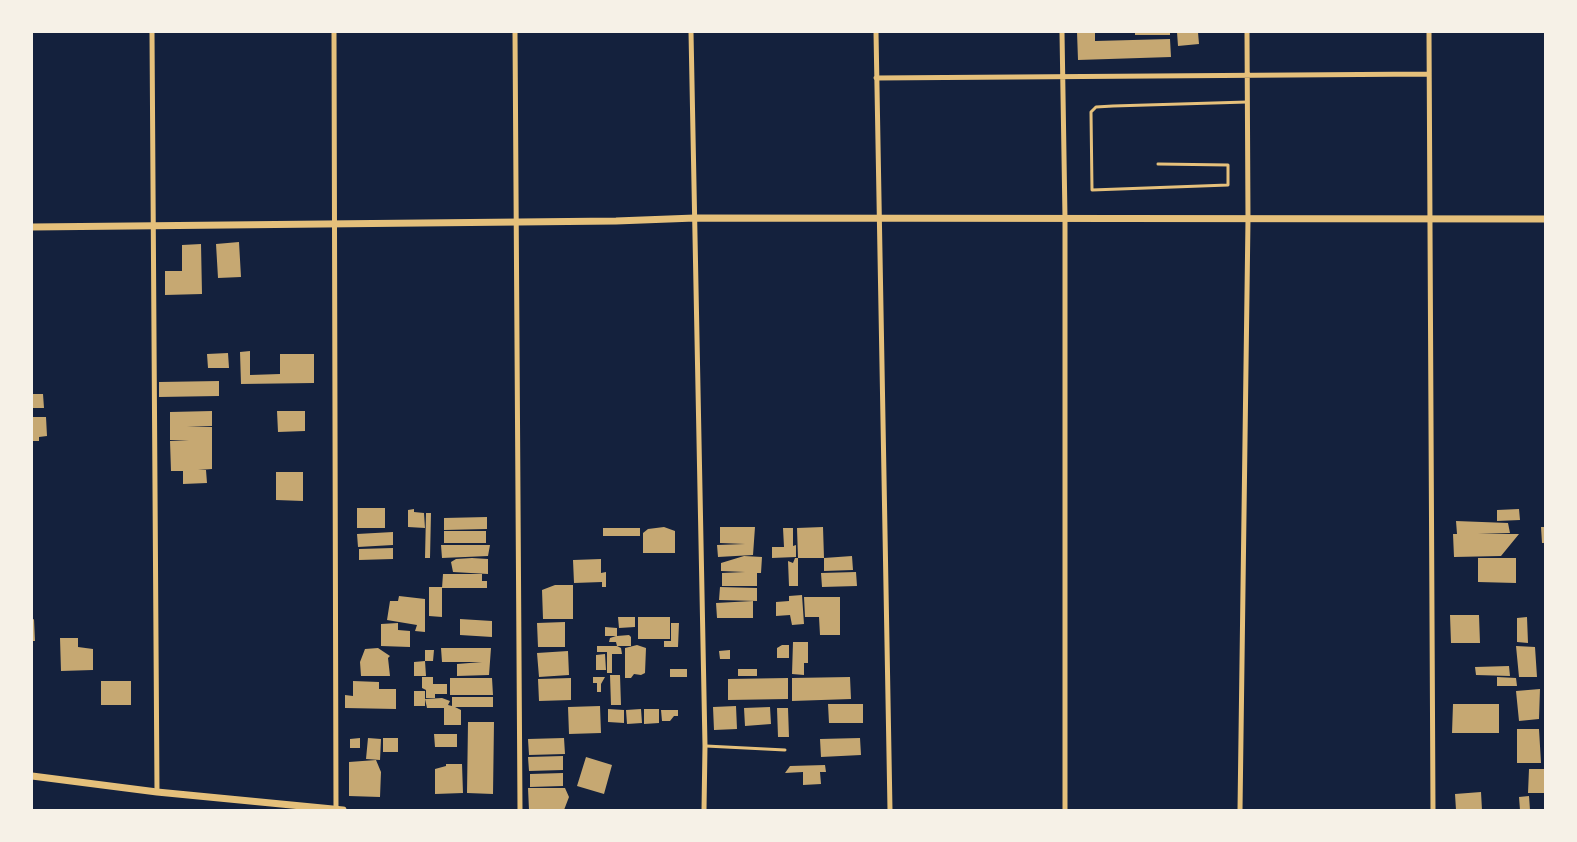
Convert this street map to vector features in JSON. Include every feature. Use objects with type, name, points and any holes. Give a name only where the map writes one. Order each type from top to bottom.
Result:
[{"type":"street","points":[[152,32],[157,792]]},
{"type":"street","points":[[334,32],[336,810]]},
{"type":"street","points":[[515,32],[520,810]]},
{"type":"street","points":[[691,32],[705,746],[704,810]]},
{"type":"street","points":[[876,32],[890,810]]},
{"type":"street","points":[[1062,32],[1065,218],[1065,810]]},
{"type":"street","points":[[1240,810],[1248,219],[1246,32]]},
{"type":"street","points":[[1429,32],[1433,810]]},
{"type":"street","points":[[876,78],[1429,74]]},
{"type":"street","points":[[32,227],[695,218],[1430,221],[1545,219]]},
{"type":"street","points":[[32,776],[157,792],[343,810]]},
{"type":"lane","points":[[1158,164],[1228,165],[1228,184],[1092,190],[1091,112],[1096,107],[1246,102]]},
{"type":"lane","points":[[705,746],[785,750]]},
{"type":"building","points":[[1077,32],[1095,32],[1095,41],[1170,39],[1171,57],[1078,60]]},
{"type":"building","points":[[1135,32],[1170,32],[1170,35],[1135,35]]},
{"type":"building","points":[[1177,32],[1198,32],[1199,44],[1178,46]]},
{"type":"building","points":[[239,242],[241,277],[218,278],[216,244]]},
{"type":"building","points":[[201,244],[202,294],[165,295],[165,271],[182,271],[182,245]]},
{"type":"building","points":[[250,351],[250,375],[280,374],[280,354],[314,354],[314,383],[241,384],[240,352]]},
{"type":"building","points":[[228,353],[229,368],[208,368],[207,354]]},
{"type":"building","points":[[219,381],[219,396],[159,397],[159,382]]},
{"type":"building","points":[[32,394],[43,394],[44,408],[32,408]]},
{"type":"building","points":[[212,411],[212,426],[187,427],[212,427],[212,469],[198,470],[206,470],[207,483],[183,484],[183,471],[171,471],[170,441],[189,440],[170,440],[170,412]]},
{"type":"building","points":[[277,411],[305,411],[305,431],[278,432]]},
{"type":"building","points":[[32,417],[46,417],[47,436],[39,437],[39,441],[32,441]]},
{"type":"building","points":[[276,472],[303,472],[303,501],[276,500]]},
{"type":"building","points":[[357,508],[385,508],[385,528],[357,528]]},
{"type":"building","points":[[414,509],[414,512],[424,513],[425,528],[408,527],[408,510]]},
{"type":"building","points":[[1519,509],[1520,520],[1497,521],[1497,510]]},
{"type":"building","points":[[426,513],[431,513],[430,558],[425,558]]},
{"type":"building","points":[[487,517],[487,529],[444,530],[444,518]]},
{"type":"building","points":[[1456,521],[1508,523],[1510,533],[1478,534],[1519,534],[1501,556],[1454,557],[1453,534],[1457,534]]},
{"type":"building","points":[[664,527],[675,531],[675,553],[643,553],[643,533],[648,529]]},
{"type":"building","points":[[720,527],[755,527],[753,555],[718,557],[717,545],[745,544],[720,543]]},
{"type":"building","points":[[823,527],[824,558],[798,558],[797,528]]},
{"type":"building","points":[[1541,527],[1546,527],[1546,543],[1542,543]]},
{"type":"building","points":[[603,528],[640,528],[640,536],[603,536]]},
{"type":"building","points":[[783,528],[793,528],[793,546],[796,545],[796,557],[772,558],[772,547],[784,547]]},
{"type":"building","points":[[444,531],[486,531],[486,543],[444,543]]},
{"type":"building","points":[[393,532],[393,545],[358,547],[357,534]]},
{"type":"building","points":[[441,545],[490,545],[488,556],[442,558]]},
{"type":"building","points":[[393,548],[393,559],[359,560],[359,549]]},
{"type":"building","points":[[744,556],[762,557],[761,573],[757,573],[757,586],[722,586],[722,573],[745,572],[721,571],[721,563]]},
{"type":"building","points":[[852,556],[853,570],[824,571],[824,558]]},
{"type":"building","points":[[795,558],[798,558],[798,586],[789,586],[788,561],[793,563]]},
{"type":"building","points":[[1478,558],[1516,558],[1516,583],[1478,582]]},
{"type":"building","points":[[456,559],[488,559],[488,574],[453,572],[451,562]]},
{"type":"building","points":[[601,559],[601,573],[606,572],[606,587],[602,587],[602,582],[574,583],[573,560]]},
{"type":"building","points":[[856,572],[857,586],[822,587],[821,573]]},
{"type":"building","points":[[443,574],[482,574],[482,581],[487,581],[487,588],[442,588]]},
{"type":"building","points":[[555,585],[573,585],[573,619],[543,619],[542,590]]},
{"type":"building","points":[[429,587],[442,587],[442,617],[429,616]]},
{"type":"building","points":[[720,587],[757,588],[757,601],[719,600]]},
{"type":"building","points":[[802,595],[804,624],[792,625],[790,615],[776,616],[776,602],[789,601],[789,596]]},
{"type":"building","points":[[399,596],[425,599],[425,632],[415,631],[417,625],[387,620],[390,601],[398,601]]},
{"type":"building","points":[[804,597],[840,597],[840,635],[820,635],[819,617],[805,617]]},
{"type":"building","points":[[753,601],[753,618],[717,618],[716,603]]},
{"type":"building","points":[[1450,615],[1479,615],[1480,643],[1451,643]]},
{"type":"building","points":[[618,617],[635,617],[635,627],[619,628]]},
{"type":"building","points":[[638,617],[670,617],[670,639],[638,639]]},
{"type":"building","points":[[1527,617],[1528,643],[1517,642],[1517,618]]},
{"type":"building","points":[[34,619],[35,641],[32,641],[32,620]]},
{"type":"building","points":[[460,619],[492,621],[492,637],[460,635]]},
{"type":"building","points":[[565,622],[565,647],[538,647],[537,623]]},
{"type":"building","points":[[398,623],[398,630],[410,631],[410,647],[381,646],[381,624]]},
{"type":"building","points":[[671,623],[679,623],[678,647],[664,647],[664,641],[671,641]]},
{"type":"building","points":[[605,627],[617,628],[617,636],[629,635],[631,646],[617,646],[616,642],[609,642],[610,638],[616,636],[605,636]]},
{"type":"building","points":[[60,638],[78,638],[78,647],[93,649],[93,670],[61,671]]},
{"type":"building","points":[[793,642],[808,642],[808,663],[804,663],[804,675],[792,674]]},
{"type":"building","points":[[637,645],[646,648],[645,673],[625,678],[625,648]]},
{"type":"building","points":[[789,645],[789,658],[777,658],[777,648]]},
{"type":"building","points":[[597,646],[621,648],[622,654],[612,654],[612,673],[607,673],[607,652],[597,652]]},
{"type":"building","points":[[1516,646],[1535,647],[1537,677],[1519,677]]},
{"type":"building","points":[[378,648],[390,656],[388,658],[390,676],[361,676],[360,662],[365,649]]},
{"type":"building","points":[[441,648],[491,648],[489,675],[457,676],[457,664],[482,662],[442,662]]},
{"type":"building","points":[[425,650],[434,650],[433,661],[425,661]]},
{"type":"building","points":[[730,650],[730,659],[720,659],[719,651]]},
{"type":"building","points":[[568,651],[569,675],[539,677],[537,653]]},
{"type":"building","points":[[605,654],[606,670],[596,670],[596,655]]},
{"type":"building","points":[[425,661],[426,676],[414,676],[414,662]]},
{"type":"building","points":[[1509,666],[1510,676],[1476,675],[1475,667]]},
{"type":"building","points":[[670,669],[687,669],[687,677],[670,677]]},
{"type":"building","points":[[738,669],[757,669],[757,676],[738,676]]},
{"type":"building","points":[[610,675],[620,675],[621,705],[611,705]]},
{"type":"building","points":[[422,677],[433,677],[433,684],[447,684],[447,694],[435,694],[435,698],[426,698],[426,690],[422,688]]},
{"type":"building","points":[[593,677],[605,677],[601,684],[601,692],[597,692],[597,683],[593,683]]},
{"type":"building","points":[[850,677],[851,699],[792,701],[792,678]]},
{"type":"building","points":[[1497,677],[1516,678],[1517,686],[1497,686]]},
{"type":"building","points":[[450,678],[492,678],[493,695],[450,695]]},
{"type":"building","points":[[571,678],[571,700],[539,701],[538,679]]},
{"type":"building","points":[[788,678],[788,699],[728,700],[728,679]]},
{"type":"building","points":[[101,681],[131,681],[131,705],[101,705]]},
{"type":"building","points":[[353,681],[379,682],[379,689],[396,689],[396,709],[345,708],[345,695],[353,696]]},
{"type":"building","points":[[1540,689],[1539,719],[1519,721],[1516,691]]},
{"type":"building","points":[[414,691],[425,691],[425,706],[414,706]]},
{"type":"building","points":[[452,697],[493,697],[493,707],[455,707],[461,710],[461,725],[444,725],[444,708],[427,708],[425,699],[442,698],[450,701],[448,705],[452,706]]},
{"type":"building","points":[[828,704],[863,704],[863,723],[829,723]]},
{"type":"building","points":[[1453,704],[1499,704],[1499,733],[1452,733]]},
{"type":"building","points":[[600,706],[601,733],[569,734],[568,707]]},
{"type":"building","points":[[736,706],[737,729],[714,730],[713,707]]},
{"type":"building","points":[[770,707],[771,724],[745,726],[744,708]]},
{"type":"building","points":[[777,708],[788,708],[789,737],[778,737]]},
{"type":"building","points":[[608,709],[624,710],[624,723],[608,722]]},
{"type":"building","points":[[641,709],[642,723],[627,724],[626,710]]},
{"type":"building","points":[[644,709],[659,709],[659,723],[644,724]]},
{"type":"building","points":[[661,710],[678,710],[678,716],[674,716],[670,721],[662,721]]},
{"type":"building","points":[[468,722],[494,722],[493,794],[467,793]]},
{"type":"building","points":[[1517,729],[1539,729],[1541,763],[1517,763]]},
{"type":"building","points":[[434,734],[457,734],[457,747],[435,747]]},
{"type":"building","points":[[360,738],[360,748],[350,748],[350,739]]},
{"type":"building","points":[[368,738],[381,739],[380,760],[366,759]]},
{"type":"building","points":[[383,738],[398,738],[398,752],[383,752]]},
{"type":"building","points":[[564,738],[565,754],[529,755],[528,739]]},
{"type":"building","points":[[860,738],[861,755],[821,757],[820,739]]},
{"type":"building","points":[[563,756],[563,770],[529,771],[528,757]]},
{"type":"building","points":[[586,757],[612,765],[604,794],[577,786]]},
{"type":"building","points":[[376,760],[381,772],[380,797],[349,796],[349,762]]},
{"type":"building","points":[[446,764],[462,764],[463,793],[435,794],[435,769],[446,766]]},
{"type":"building","points":[[825,765],[826,772],[820,772],[821,784],[803,785],[803,772],[785,773],[790,766]]},
{"type":"building","points":[[1529,769],[1546,769],[1546,793],[1528,793]]},
{"type":"building","points":[[563,773],[563,786],[530,787],[530,774]]},
{"type":"building","points":[[528,788],[565,788],[569,797],[564,810],[529,810]]},
{"type":"building","points":[[1481,792],[1482,810],[1456,810],[1455,794]]},
{"type":"building","points":[[1529,796],[1530,810],[1520,810],[1519,797]]}]
